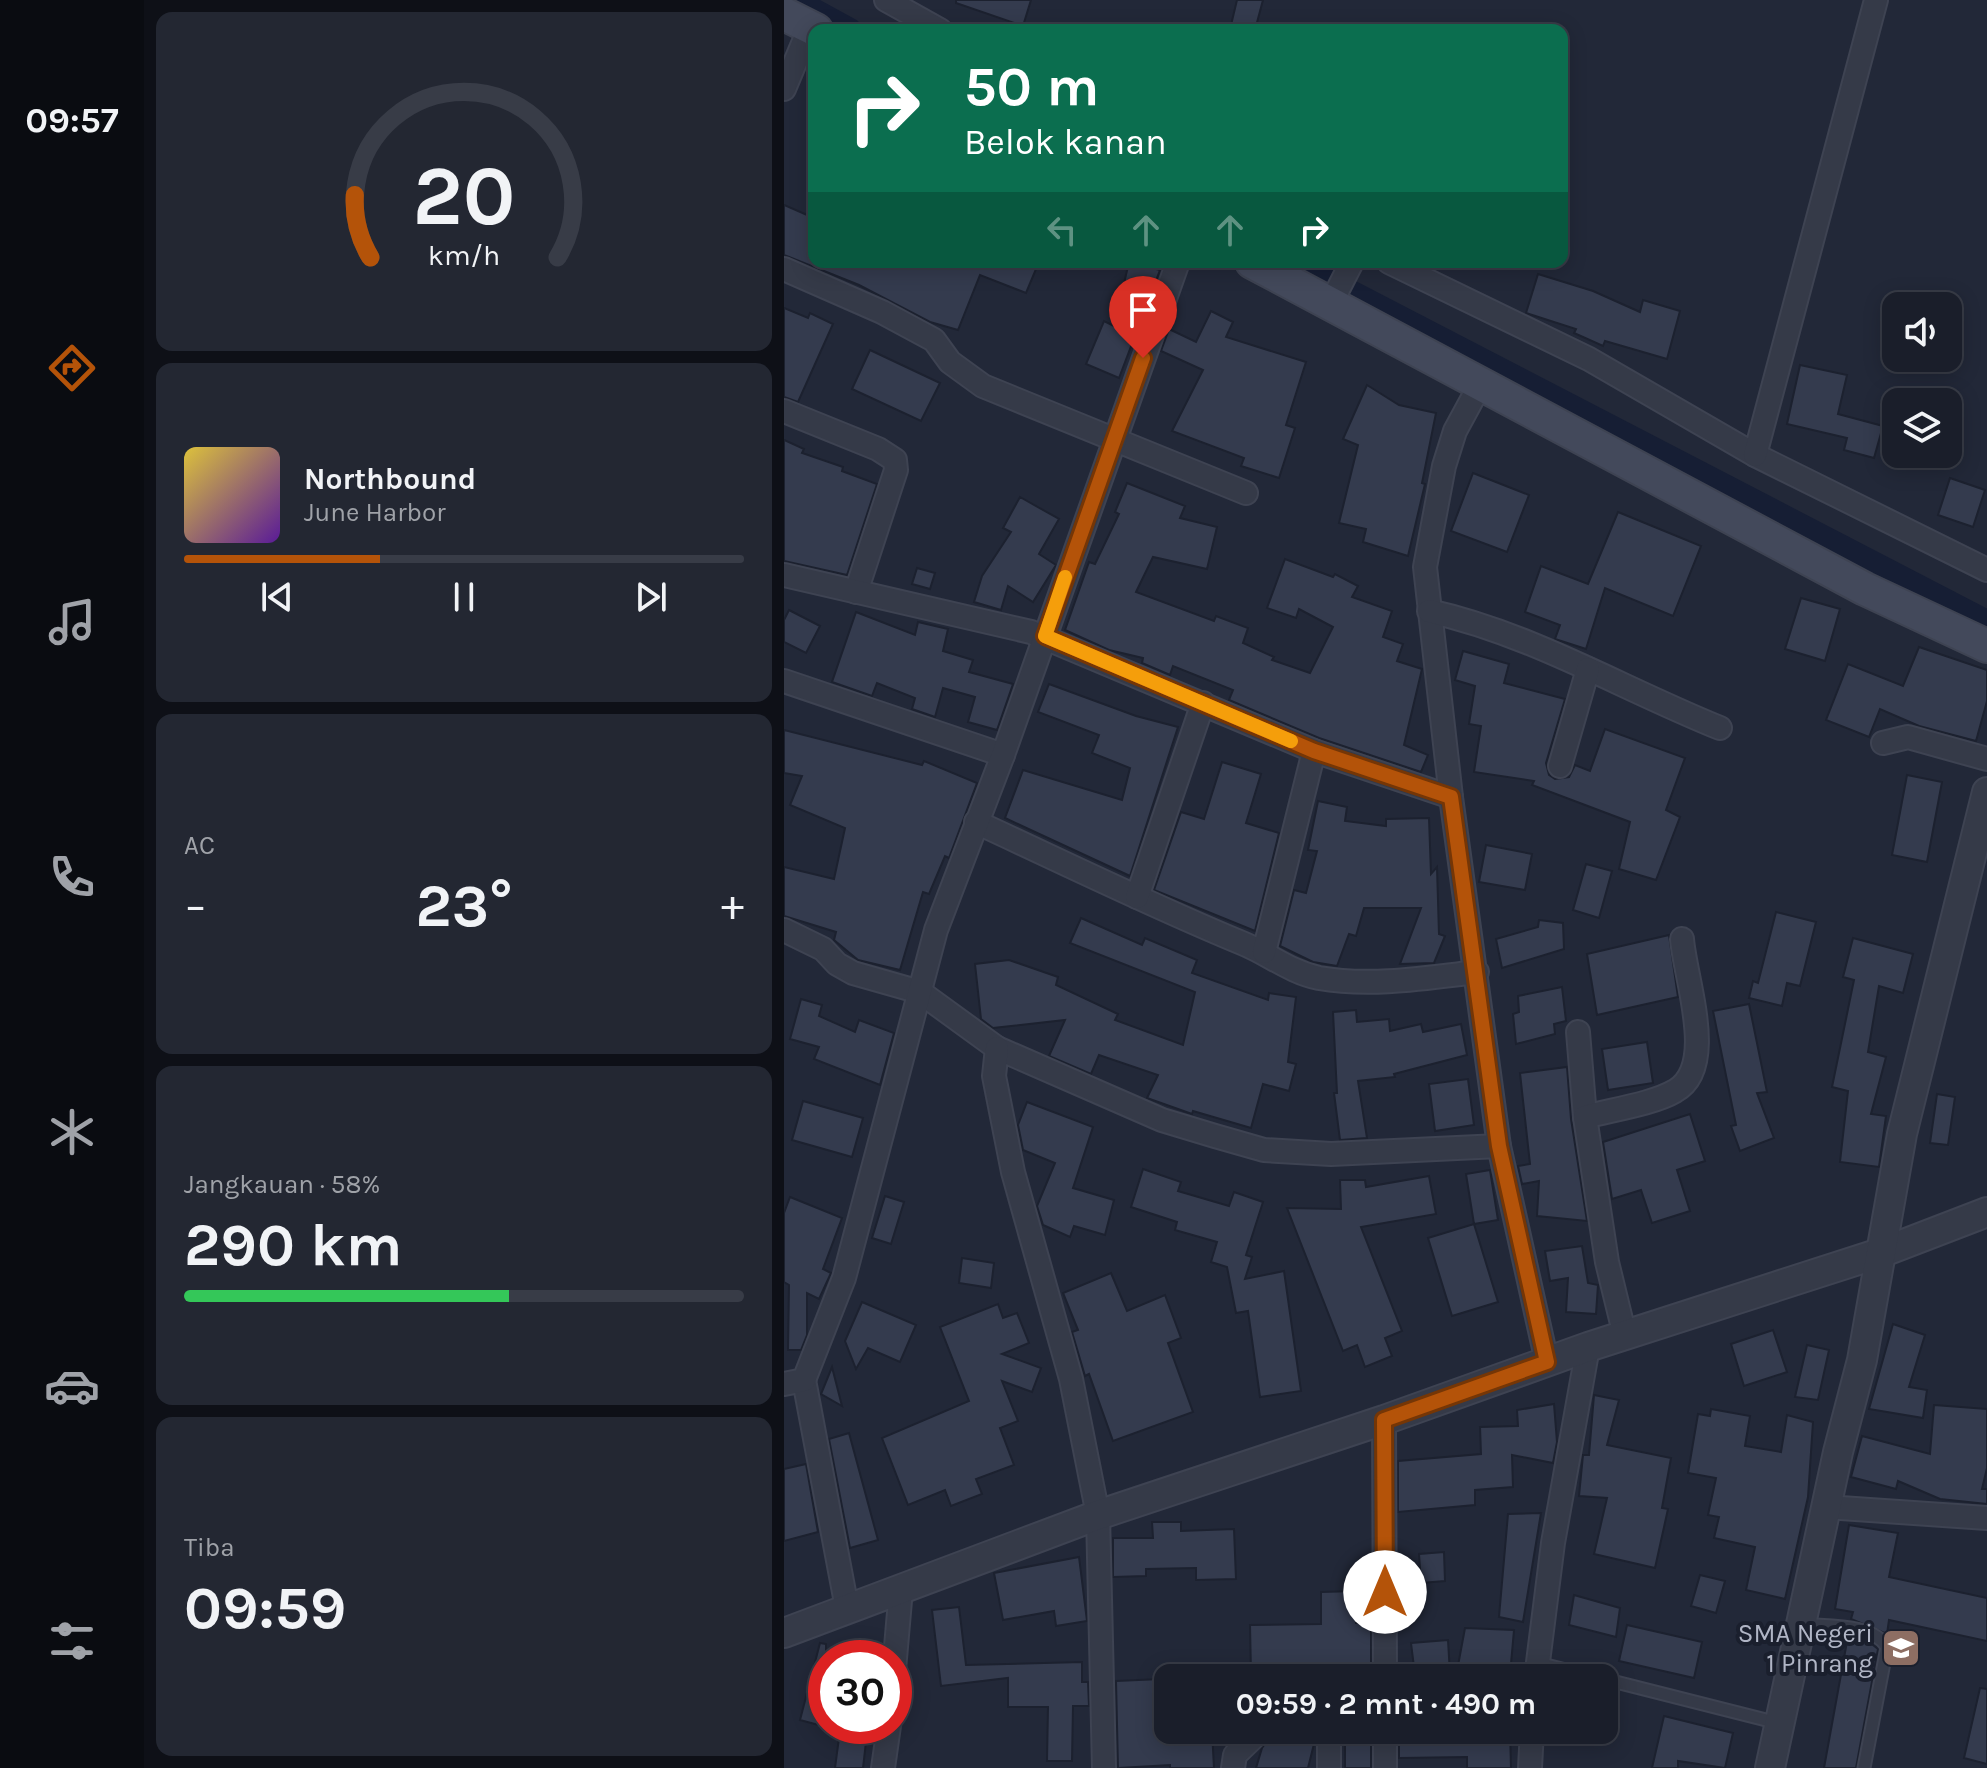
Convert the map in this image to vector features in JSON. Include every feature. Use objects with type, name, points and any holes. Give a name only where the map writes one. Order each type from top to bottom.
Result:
[{"type":"main road","points":[[1265,268],[1332,298],[1481,383],[1865,589],[1987,646]]},
{"type":"street","points":[[886,0],[929,24]]},
{"type":"street","points":[[1755,455],[1876,0]]},
{"type":"street","points":[[784,89],[803,24]]},
{"type":"street","points":[[847,1608],[794,1382],[844,1278],[936,930],[1003,755],[1176,268]]},
{"type":"street","points":[[1332,298],[1349,268]]},
{"type":"street","points":[[1401,268],[1589,359],[1755,455],[1987,570]]},
{"type":"street","points":[[784,269],[926,336],[950,362],[983,386],[1246,493]]},
{"type":"street","points":[[1481,383],[1455,431],[1444,466],[1427,547],[1429,611],[1499,1146],[1547,1362]]},
{"type":"street","points":[[784,411],[878,449],[895,460],[896,470],[856,592]]},
{"type":"street","points":[[784,575],[942,608],[1045,636],[1314,751],[1451,797]]},
{"type":"street","points":[[1429,611],[1494,629],[1588,669],[1650,700],[1720,728]]},
{"type":"street","points":[[1560,766],[1588,669]]},
{"type":"street","points":[[784,681],[1003,755]]},
{"type":"street","points":[[1137,897],[1203,703]]},
{"type":"street","points":[[1883,743],[1908,737],[1987,759]]},
{"type":"street","points":[[1264,952],[1314,751]]},
{"type":"street","points":[[1770,1768],[1826,1507],[1862,1360],[1902,1134],[1987,792]]},
{"type":"street","points":[[976,822],[1264,952],[1279,964],[1323,978],[1391,981],[1477,972]]},
{"type":"street","points":[[784,930],[823,949],[837,964],[853,973],[920,992],[997,1048],[1162,1120],[1264,1150],[1331,1154],[1499,1146]]},
{"type":"street","points":[[1585,1117],[1675,1092],[1691,1077],[1699,1050],[1682,939]]},
{"type":"street","points":[[1578,1032],[1585,1117],[1607,1262],[1625,1336]]},
{"type":"street","points":[[997,1048],[994,1076],[1010,1159],[1071,1379],[1098,1515],[1104,1768]]},
{"type":"street","points":[[784,1633],[1098,1515],[1384,1420],[1588,1347],[1883,1252],[1987,1212]]},
{"type":"street","points":[[1538,1664],[1553,1543],[1588,1347]]},
{"type":"street","points":[[1384,1420],[1385,1664]]},
{"type":"street","points":[[1826,1507],[1987,1518]]},
{"type":"street","points":[[897,1640],[901,1589]]},
{"type":"street","points":[[883,1768],[886,1744]]},
{"type":"street","points":[[1233,1768],[1235,1755],[1246,1744]]},
{"type":"street","points":[[1329,1744],[1329,1768]]},
{"type":"street","points":[[1385,1744],[1385,1768]]},
{"type":"street","points":[[1530,1768],[1531,1744]]},
{"type":"lane","points":[[1800,1624],[1871,1633],[1882,1638],[1887,1647],[1864,1768]]},
{"type":"lane","points":[[1618,1683],[1778,1723]]},
{"type":"building","points":[[956,0],[1031,0],[1024,24],[956,3]]},
{"type":"building","points":[[1237,0],[1263,0],[1257,24],[1231,24]]},
{"type":"building","points":[[784,205],[808,215],[808,265],[784,255]]},
{"type":"building","points":[[816,268],[1036,268],[1026,293],[980,275],[958,330],[930,322],[859,285]]},
{"type":"building","points":[[1128,268],[1160,270],[1119,378],[1086,364],[1104,321],[1114,326]]},
{"type":"building","points":[[1538,274],[1593,291],[1640,312],[1643,300],[1680,311],[1667,359],[1605,341],[1603,346],[1574,333],[1576,329],[1526,313]]},
{"type":"building","points":[[784,308],[808,318],[810,313],[833,324],[798,402],[784,397]]},
{"type":"building","points":[[1211,311],[1233,322],[1226,337],[1306,362],[1286,425],[1295,428],[1279,478],[1241,466],[1244,458],[1172,431],[1203,370],[1161,351],[1169,329],[1196,342]]},
{"type":"building","points":[[870,350],[940,383],[921,421],[852,389]]},
{"type":"building","points":[[1800,365],[1847,375],[1838,414],[1882,426],[1882,430],[1874,458],[1844,450],[1847,438],[1787,424]]},
{"type":"building","points":[[1367,385],[1399,405],[1436,413],[1422,483],[1425,484],[1408,556],[1363,542],[1366,529],[1339,523],[1358,445],[1343,439]]},
{"type":"building","points":[[784,440],[804,449],[802,453],[843,467],[842,471],[877,484],[847,575],[784,561]]},
{"type":"building","points":[[1473,473],[1529,495],[1507,552],[1451,531]]},
{"type":"building","points":[[1950,478],[1985,490],[1973,527],[1938,515]]},
{"type":"building","points":[[1127,483],[1185,506],[1180,518],[1217,527],[1207,569],[1153,557],[1136,592],[1214,621],[1216,616],[1248,628],[1243,643],[1274,657],[1272,660],[1310,673],[1333,627],[1299,609],[1296,618],[1267,608],[1285,559],[1333,577],[1335,574],[1358,586],[1352,597],[1392,611],[1383,637],[1403,644],[1397,661],[1422,669],[1404,745],[1428,755],[1421,772],[1319,738],[1229,700],[1233,690],[1173,666],[1170,675],[1142,663],[1143,658],[1109,650],[1065,630],[1089,562],[1095,564],[1119,514],[1115,512]]},
{"type":"building","points":[[1020,497],[1059,519],[1039,554],[1056,565],[1033,602],[1008,586],[1001,610],[974,602],[982,576],[1011,532],[1003,528]]},
{"type":"building","points":[[1618,512],[1701,546],[1673,616],[1605,588],[1586,649],[1555,639],[1560,625],[1525,612],[1541,566],[1588,584]]},
{"type":"building","points":[[917,568],[935,573],[930,589],[912,584]]},
{"type":"building","points":[[1801,598],[1840,609],[1825,661],[1785,649]]},
{"type":"building","points":[[789,610],[820,626],[806,653],[784,642],[784,620]]},
{"type":"building","points":[[856,612],[915,635],[918,622],[948,629],[943,651],[973,660],[969,672],[1013,684],[997,730],[968,722],[975,697],[943,688],[935,717],[912,709],[915,698],[877,683],[872,696],[832,682]]},
{"type":"building","points":[[1919,647],[1987,670],[1987,701],[1976,741],[1919,726],[1880,709],[1869,737],[1826,720],[1848,664],[1903,686]]},
{"type":"building","points":[[1463,651],[1509,664],[1504,683],[1565,699],[1546,763],[1549,775],[1555,779],[1569,777],[1575,765],[1590,771],[1605,729],[1685,758],[1666,810],[1680,817],[1656,880],[1619,869],[1630,822],[1532,785],[1534,781],[1474,772],[1481,726],[1469,724],[1475,686],[1455,680]]},
{"type":"building","points":[[1049,684],[1136,716],[1178,727],[1130,876],[1005,818],[1023,770],[1122,800],[1130,768],[1092,753],[1099,735],[1038,712]]},
{"type":"building","points":[[784,730],[922,765],[924,761],[977,783],[949,858],[945,856],[929,894],[923,892],[900,970],[858,960],[834,940],[836,932],[784,916],[784,867],[834,879],[845,828],[790,805],[802,776],[784,773]]},
{"type":"building","points":[[1222,762],[1261,774],[1246,823],[1279,833],[1255,931],[1154,890],[1181,812],[1204,819]]},
{"type":"building","points":[[1907,775],[1942,782],[1927,862],[1892,855]]},
{"type":"building","points":[[1318,801],[1347,807],[1345,821],[1386,826],[1386,819],[1429,818],[1431,874],[1437,867],[1439,934],[1445,936],[1434,963],[1400,964],[1421,908],[1364,908],[1356,936],[1349,934],[1337,966],[1313,962],[1280,946],[1294,890],[1306,893],[1317,851],[1308,850]]},
{"type":"building","points":[[1486,845],[1532,854],[1525,890],[1479,882]]},
{"type":"building","points":[[1586,864],[1612,871],[1599,918],[1573,910]]},
{"type":"building","points":[[1776,912],[1816,922],[1800,986],[1787,983],[1782,1006],[1749,998],[1753,981],[1758,983]]},
{"type":"building","points":[[1081,918],[1142,945],[1145,938],[1197,960],[1192,973],[1268,1000],[1269,993],[1296,997],[1288,1062],[1296,1064],[1289,1091],[1263,1084],[1251,1128],[1193,1111],[1192,1114],[1147,1098],[1158,1075],[1099,1055],[1091,1074],[1049,1056],[1065,1020],[993,1028],[981,1019],[975,964],[1009,960],[1058,977],[1056,985],[1118,1014],[1115,1020],[1183,1045],[1195,992],[1070,943]]},
{"type":"building","points":[[1539,920],[1563,923],[1564,949],[1502,968],[1496,939],[1538,927]]},
{"type":"building","points":[[1669,935],[1678,997],[1597,1015],[1587,954]]},
{"type":"building","points":[[1853,938],[1913,954],[1903,993],[1879,986],[1868,1052],[1886,1057],[1871,1114],[1886,1116],[1879,1167],[1840,1162],[1848,1091],[1832,1087],[1854,980],[1843,977]]},
{"type":"building","points":[[1562,987],[1566,1021],[1554,1024],[1555,1034],[1516,1044],[1513,1014],[1519,1012],[1518,996]]},
{"type":"building","points":[[801,999],[822,1005],[819,1016],[855,1032],[859,1020],[894,1033],[880,1085],[814,1059],[819,1047],[790,1039]]},
{"type":"building","points":[[1749,1004],[1767,1092],[1757,1093],[1774,1138],[1740,1151],[1731,1126],[1736,1125],[1713,1011]]},
{"type":"building","points":[[1356,1010],[1357,1022],[1389,1019],[1390,1031],[1421,1024],[1423,1032],[1461,1024],[1467,1055],[1394,1074],[1395,1077],[1358,1081],[1367,1138],[1340,1140],[1334,1093],[1337,1093],[1333,1012]]},
{"type":"building","points":[[1647,1042],[1653,1083],[1608,1090],[1602,1049]]},
{"type":"building","points":[[1567,1067],[1571,1119],[1587,1221],[1537,1216],[1539,1181],[1522,1184],[1518,1166],[1530,1164],[1520,1073]]},
{"type":"building","points":[[1468,1079],[1474,1125],[1435,1131],[1429,1084]]},
{"type":"building","points":[[1937,1094],[1955,1097],[1948,1145],[1930,1143]]},
{"type":"building","points":[[803,1101],[863,1118],[852,1157],[792,1140]]},
{"type":"building","points":[[1027,1102],[1093,1127],[1073,1188],[1114,1200],[1105,1235],[1074,1226],[1070,1237],[1043,1225],[1037,1206],[1055,1163],[1023,1150],[1018,1125]]},
{"type":"building","points":[[1690,1114],[1705,1161],[1677,1170],[1690,1211],[1652,1223],[1641,1190],[1612,1199],[1603,1142]]},
{"type":"building","points":[[1143,1169],[1181,1182],[1178,1191],[1229,1206],[1234,1192],[1263,1202],[1246,1255],[1252,1257],[1245,1279],[1284,1271],[1301,1391],[1260,1397],[1248,1311],[1236,1313],[1227,1267],[1211,1262],[1217,1242],[1175,1230],[1177,1222],[1131,1207]]},
{"type":"building","points":[[1490,1170],[1498,1220],[1474,1224],[1466,1174]]},
{"type":"building","points":[[1429,1176],[1436,1214],[1361,1227],[1402,1331],[1385,1338],[1392,1356],[1365,1367],[1357,1345],[1343,1351],[1287,1208],[1341,1209],[1340,1180],[1365,1180],[1366,1187]]},
{"type":"building","points":[[885,1196],[904,1202],[891,1244],[872,1238]]},
{"type":"building","points":[[790,1197],[842,1218],[823,1269],[831,1273],[819,1299],[807,1293],[807,1335],[801,1350],[788,1350],[789,1285],[784,1282],[784,1213]]},
{"type":"building","points":[[1474,1224],[1498,1302],[1452,1316],[1428,1238]]},
{"type":"building","points":[[1582,1246],[1588,1283],[1598,1285],[1596,1314],[1566,1312],[1568,1278],[1550,1281],[1545,1251]]},
{"type":"building","points":[[962,1258],[994,1263],[991,1288],[959,1283]]},
{"type":"building","points":[[1111,1273],[1127,1311],[1165,1295],[1181,1338],[1168,1343],[1193,1412],[1113,1441],[1089,1374],[1085,1376],[1072,1332],[1078,1330],[1063,1293]]},
{"type":"building","points":[[862,1302],[916,1325],[900,1362],[868,1348],[856,1369],[845,1341]]},
{"type":"building","points":[[998,1304],[1003,1318],[1017,1313],[1029,1343],[1002,1354],[1041,1368],[1032,1392],[1002,1381],[1018,1421],[1000,1428],[1014,1465],[976,1479],[982,1494],[951,1506],[945,1490],[908,1505],[882,1438],[969,1401],[940,1327]]},
{"type":"building","points":[[1893,1324],[1925,1335],[1909,1387],[1927,1390],[1923,1418],[1869,1409]]},
{"type":"building","points":[[1773,1330],[1787,1372],[1744,1386],[1731,1344]]},
{"type":"building","points":[[1807,1345],[1829,1350],[1818,1400],[1795,1397]]},
{"type":"building","points":[[832,1367],[842,1406],[821,1394]]},
{"type":"building","points":[[1594,1395],[1619,1400],[1607,1445],[1671,1458],[1662,1508],[1668,1509],[1655,1568],[1594,1554],[1607,1498],[1579,1496],[1583,1455],[1589,1455]]},
{"type":"building","points":[[1554,1404],[1557,1442],[1553,1463],[1512,1455],[1513,1487],[1475,1490],[1475,1505],[1398,1512],[1398,1461],[1481,1454],[1480,1427],[1518,1426],[1517,1410]]},
{"type":"building","points":[[1934,1405],[1987,1409],[1987,1468],[1982,1489],[1987,1489],[1987,1504],[1940,1499],[1898,1481],[1896,1489],[1851,1477],[1862,1436],[1930,1454]]},
{"type":"building","points":[[1711,1409],[1750,1416],[1745,1446],[1781,1452],[1787,1415],[1813,1422],[1808,1497],[1785,1599],[1746,1590],[1755,1547],[1714,1538],[1719,1517],[1708,1515],[1716,1478],[1688,1473],[1698,1414],[1710,1416]]},
{"type":"building","points":[[849,1433],[878,1540],[850,1548],[829,1439]]},
{"type":"building","points":[[806,1464],[818,1532],[784,1541],[784,1469]]},
{"type":"building","points":[[1541,1513],[1523,1622],[1499,1617],[1508,1514]]},
{"type":"building","points":[[1152,1522],[1181,1522],[1181,1531],[1234,1529],[1236,1579],[1196,1580],[1196,1568],[1146,1569],[1146,1576],[1113,1577],[1113,1538],[1153,1538]]},
{"type":"building","points":[[1849,1525],[1898,1533],[1889,1577],[1987,1598],[1987,1641],[1889,1620],[1887,1634],[1851,1619],[1853,1612],[1835,1609]]},
{"type":"building","points":[[1444,1552],[1445,1581],[1421,1583],[1419,1554]]},
{"type":"building","points":[[1079,1557],[1087,1621],[1056,1626],[1054,1611],[1003,1620],[994,1573]]},
{"type":"building","points":[[1700,1575],[1725,1581],[1716,1613],[1691,1606]]},
{"type":"building","points":[[1355,1591],[1356,1623],[1371,1623],[1371,1664],[1251,1664],[1250,1625],[1321,1624],[1321,1592]]},
{"type":"building","points":[[1574,1595],[1620,1608],[1616,1637],[1569,1625]]},
{"type":"building","points":[[959,1607],[966,1665],[1082,1662],[1082,1682],[1088,1682],[1089,1706],[1073,1706],[1072,1761],[1047,1761],[1048,1707],[1008,1707],[1008,1678],[941,1686],[932,1610]]},
{"type":"building","points":[[1627,1625],[1702,1642],[1694,1678],[1619,1661]]},
{"type":"building","points":[[1465,1628],[1514,1630],[1511,1664],[1458,1664]]},
{"type":"building","points":[[1848,1636],[1868,1641],[1878,1649],[1856,1768],[1824,1768]]},
{"type":"building","points":[[1448,1640],[1449,1664],[1414,1664],[1411,1643]]},
{"type":"building","points":[[1154,1679],[1154,1744],[1213,1744],[1214,1768],[1170,1768],[1170,1765],[1118,1768],[1116,1681]]},
{"type":"building","points":[[1980,1688],[1987,1689],[1987,1764],[1964,1758]]},
{"type":"building","points":[[808,1689],[808,1722],[800,1720]]},
{"type":"building","points":[[1664,1716],[1733,1733],[1725,1768],[1678,1761],[1678,1768],[1652,1768]]},
{"type":"building","points":[[838,1744],[866,1744],[863,1768],[835,1768]]},
{"type":"building","points":[[1265,1744],[1314,1744],[1308,1768],[1256,1768]]},
{"type":"building","points":[[1345,1744],[1371,1744],[1371,1768],[1345,1768]]},
{"type":"building","points":[[1399,1744],[1510,1744],[1511,1768],[1467,1768],[1467,1757],[1399,1758]]},
{"type":"waterway","points":[[795,0],[839,24]]},
{"type":"waterway","points":[[1305,268],[1987,622]]},
{"type":"slow traffic","points":[[1065,577],[1045,636],[1291,741]]},
{"type":"place","name":"SMA Negeri 1 Pinrang","points":[[1901,1648]]},
{"type":"route","points":[[1143,358],[1045,636],[1314,751],[1451,797],[1499,1146],[1547,1362],[1384,1420],[1385,1592]]}]
